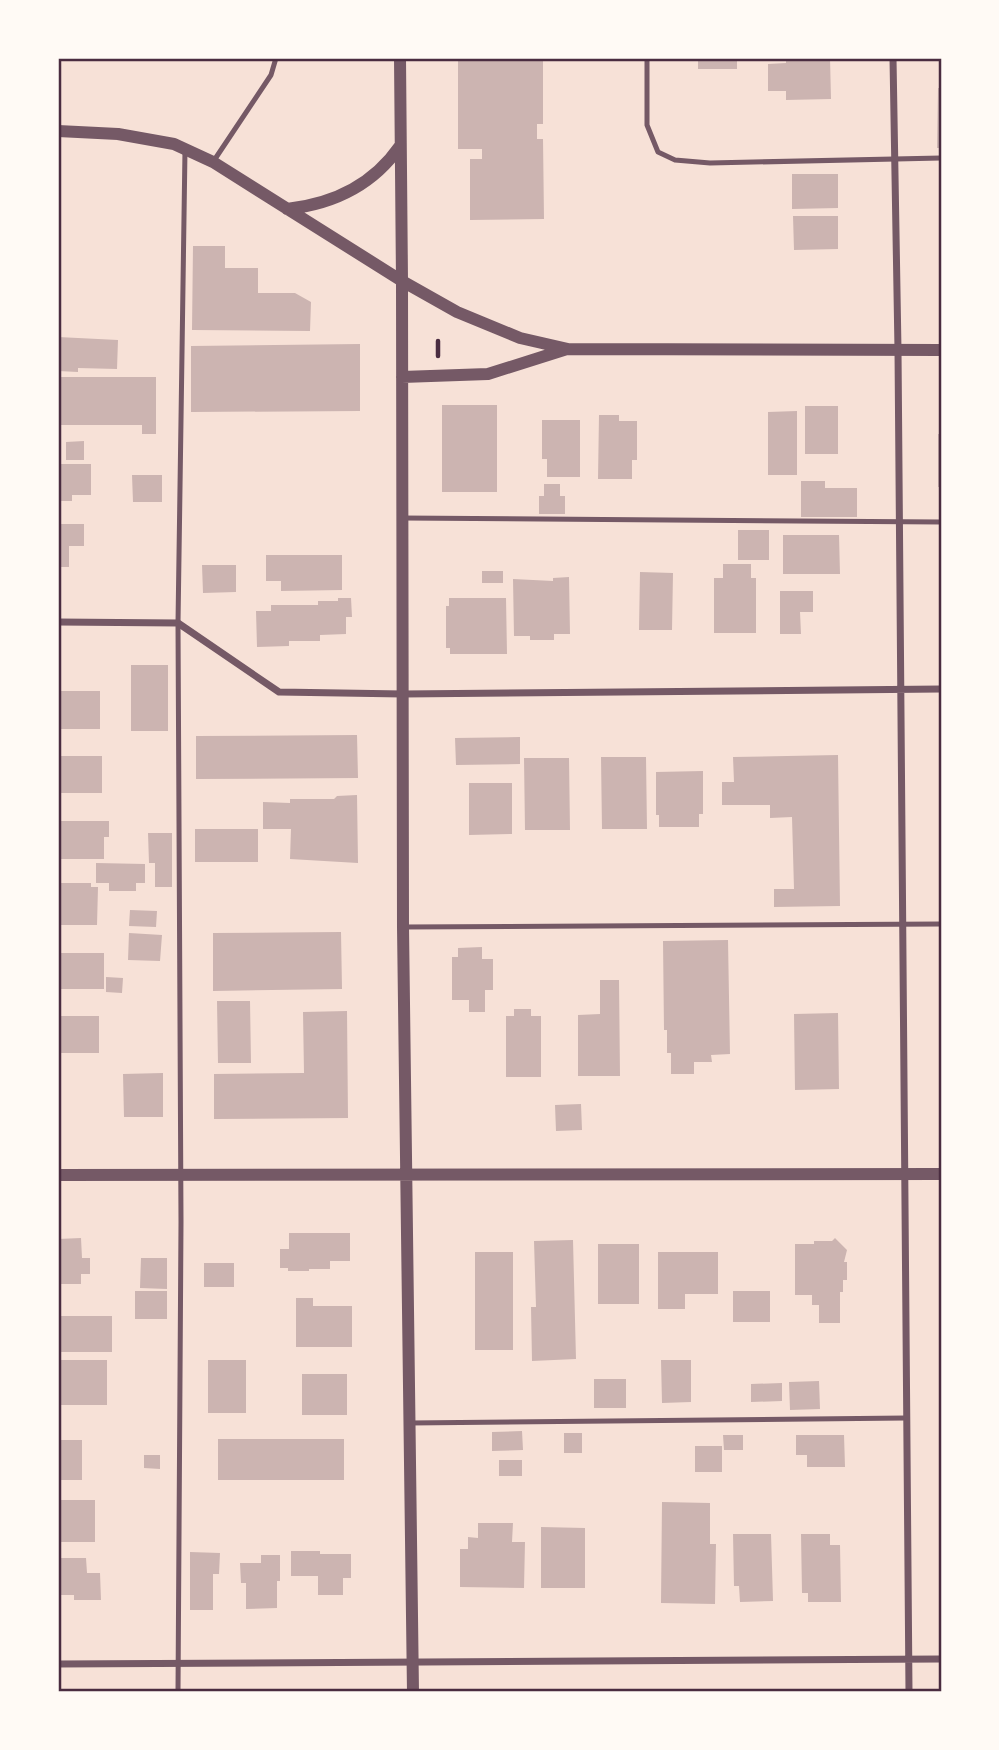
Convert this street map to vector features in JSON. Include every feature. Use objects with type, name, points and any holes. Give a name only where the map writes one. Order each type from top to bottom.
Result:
[{"type":"street","points":[[400,58],[403,928],[413,1692]]},
{"type":"street","points":[[893,58],[898,350],[909,1692]]},
{"type":"street","points":[[58,131],[118,134],[174,144],[213,162],[457,313],[520,338],[568,349],[941,350]]},
{"type":"street","points":[[287,209],[308,207],[351,192],[388,163],[401,146]]},
{"type":"street","points":[[402,377],[488,374],[568,349]]},
{"type":"street","points":[[58,622],[178,623],[279,692],[403,694],[941,689]]},
{"type":"street","points":[[58,1175],[941,1174]]},
{"type":"street","points":[[58,1664],[941,1659]]},
{"type":"lane","points":[[213,162],[271,75],[276,58]]},
{"type":"lane","points":[[647,58],[647,125],[658,152],[675,160],[710,163],[941,158]]},
{"type":"lane","points":[[178,1692],[181,1174],[178,623],[185,150]]},
{"type":"lane","points":[[402,518],[941,522]]},
{"type":"lane","points":[[403,928],[941,924]]},
{"type":"lane","points":[[410,1423],[906,1418]]},
{"type":"path","points":[[436,344],[438,357]]},
{"type":"building","points":[[458,58],[543,58],[543,124],[537,124],[537,139],[543,139],[544,219],[470,220],[470,159],[482,159],[482,149],[458,149]]},
{"type":"building","points":[[698,58],[737,58],[737,69],[698,69]]},
{"type":"building","points":[[786,58],[830,58],[831,99],[786,100],[786,91],[768,91],[768,64],[786,63]]},
{"type":"building","points":[[938,88],[941,88],[941,148],[937,148]]},
{"type":"building","points":[[792,174],[838,174],[838,208],[792,209]]},
{"type":"building","points":[[793,216],[838,216],[838,249],[794,250]]},
{"type":"building","points":[[193,246],[225,246],[225,268],[258,268],[258,293],[295,293],[311,302],[310,331],[192,330]]},
{"type":"building","points":[[58,337],[118,340],[117,369],[78,368],[78,372],[58,371]]},
{"type":"building","points":[[360,344],[360,411],[191,412],[191,346]]},
{"type":"building","points":[[58,377],[156,377],[156,434],[142,434],[142,425],[58,425]]},
{"type":"building","points":[[442,405],[497,405],[497,492],[442,492]]},
{"type":"building","points":[[805,406],[838,406],[838,454],[805,454]]},
{"type":"building","points":[[797,411],[797,475],[768,475],[768,412]]},
{"type":"building","points":[[599,415],[619,415],[619,421],[637,421],[637,460],[632,460],[632,479],[598,479]]},
{"type":"building","points":[[542,420],[580,420],[580,477],[547,477],[547,459],[542,459]]},
{"type":"building","points":[[938,434],[941,434],[941,487],[938,487]]},
{"type":"building","points":[[84,441],[84,460],[66,460],[66,442]]},
{"type":"building","points":[[58,464],[91,464],[91,495],[72,495],[72,501],[58,501]]},
{"type":"building","points":[[132,475],[162,475],[162,502],[133,502]]},
{"type":"building","points":[[801,481],[825,481],[825,488],[857,488],[857,517],[801,517]]},
{"type":"building","points":[[544,484],[560,484],[560,496],[565,496],[565,514],[539,514],[539,496],[544,496]]},
{"type":"building","points":[[58,524],[84,524],[84,546],[69,546],[69,567],[58,567]]},
{"type":"building","points":[[738,530],[769,530],[769,560],[738,560]]},
{"type":"building","points":[[783,535],[839,535],[840,574],[783,574]]},
{"type":"building","points":[[266,555],[342,555],[342,590],[281,591],[281,581],[266,581]]},
{"type":"building","points":[[723,564],[751,564],[751,578],[756,578],[756,633],[714,633],[714,578],[723,578]]},
{"type":"building","points":[[202,565],[236,565],[236,592],[203,593]]},
{"type":"building","points":[[482,571],[503,571],[503,583],[482,583]]},
{"type":"building","points":[[640,572],[673,573],[672,630],[639,630]]},
{"type":"building","points":[[569,577],[570,634],[554,634],[554,640],[530,640],[530,636],[514,636],[513,579],[553,581],[553,578]]},
{"type":"building","points":[[780,591],[813,591],[813,612],[800,612],[801,634],[780,634]]},
{"type":"building","points":[[338,598],[351,598],[352,617],[346,617],[346,634],[320,635],[320,641],[289,641],[289,646],[257,647],[256,611],[271,611],[271,605],[318,605],[318,601],[338,601]]},
{"type":"building","points":[[449,598],[506,598],[507,654],[450,654],[450,648],[446,648],[446,606],[449,606]]},
{"type":"building","points":[[131,665],[168,665],[168,731],[131,731]]},
{"type":"building","points":[[58,691],[100,691],[100,729],[58,729]]},
{"type":"building","points":[[357,735],[358,778],[196,779],[196,736]]},
{"type":"building","points":[[520,737],[520,764],[456,765],[455,738]]},
{"type":"building","points":[[838,755],[840,906],[774,907],[774,889],[794,889],[792,817],[770,818],[770,805],[722,805],[722,782],[734,782],[733,757]]},
{"type":"building","points":[[58,756],[102,756],[102,793],[58,793]]},
{"type":"building","points":[[601,757],[646,757],[647,829],[602,829]]},
{"type":"building","points":[[524,758],[569,758],[570,830],[525,830]]},
{"type":"building","points":[[703,771],[703,814],[699,814],[699,827],[659,827],[659,815],[656,815],[656,772]]},
{"type":"building","points":[[469,783],[512,783],[512,834],[469,835]]},
{"type":"building","points":[[357,795],[358,863],[290,859],[291,829],[263,829],[263,802],[290,803],[290,799],[334,799],[337,796]]},
{"type":"building","points":[[58,821],[109,821],[109,837],[104,837],[104,859],[58,859]]},
{"type":"building","points":[[195,829],[258,829],[258,862],[195,862]]},
{"type":"building","points":[[148,833],[172,833],[172,887],[155,887],[155,863],[149,863]]},
{"type":"building","points":[[96,863],[145,864],[145,883],[136,883],[136,891],[109,891],[109,883],[96,883]]},
{"type":"building","points":[[58,883],[91,883],[91,887],[98,887],[97,925],[58,925]]},
{"type":"building","points":[[130,910],[157,911],[156,927],[129,926]]},
{"type":"building","points":[[341,932],[342,989],[213,991],[213,933]]},
{"type":"building","points":[[129,933],[162,935],[160,961],[128,960]]},
{"type":"building","points":[[728,940],[730,1054],[711,1055],[712,1062],[694,1062],[694,1074],[671,1074],[671,1053],[667,1053],[667,1030],[664,1030],[663,941]]},
{"type":"building","points":[[482,947],[482,959],[493,959],[493,990],[485,990],[485,1012],[469,1012],[469,1000],[452,1000],[452,957],[458,957],[458,948]]},
{"type":"building","points":[[58,953],[104,953],[104,989],[58,989]]},
{"type":"building","points":[[106,977],[123,978],[122,993],[106,992]]},
{"type":"building","points":[[600,980],[619,980],[620,1076],[578,1076],[578,1015],[600,1014]]},
{"type":"building","points":[[217,1001],[250,1001],[251,1063],[218,1063]]},
{"type":"building","points":[[514,1009],[531,1009],[531,1016],[541,1016],[541,1077],[506,1077],[506,1016],[514,1016]]},
{"type":"building","points":[[347,1011],[348,1118],[214,1119],[214,1074],[304,1073],[303,1012]]},
{"type":"building","points":[[838,1013],[839,1089],[795,1090],[794,1014]]},
{"type":"building","points":[[58,1016],[99,1016],[99,1053],[58,1053]]},
{"type":"building","points":[[163,1073],[163,1117],[124,1117],[123,1074]]},
{"type":"building","points":[[581,1104],[582,1130],[556,1131],[555,1105]]},
{"type":"building","points":[[289,1233],[350,1233],[350,1261],[330,1261],[330,1269],[288,1271],[288,1268],[280,1268],[280,1249],[289,1249]]},
{"type":"building","points":[[81,1238],[82,1258],[90,1258],[90,1274],[81,1274],[81,1284],[58,1284],[58,1239]]},
{"type":"building","points":[[835,1238],[847,1250],[844,1262],[847,1262],[847,1280],[843,1280],[843,1292],[840,1292],[840,1323],[819,1323],[819,1305],[812,1305],[812,1295],[795,1295],[795,1244],[814,1244],[814,1241],[832,1241]]},
{"type":"building","points":[[573,1240],[576,1359],[532,1361],[531,1307],[536,1307],[534,1241]]},
{"type":"building","points":[[598,1244],[639,1244],[639,1304],[598,1304]]},
{"type":"building","points":[[475,1252],[513,1252],[513,1350],[475,1350]]},
{"type":"building","points":[[658,1252],[718,1252],[718,1294],[685,1294],[685,1309],[658,1309]]},
{"type":"building","points":[[141,1258],[167,1258],[167,1289],[140,1288]]},
{"type":"building","points":[[204,1263],[234,1263],[234,1287],[204,1287]]},
{"type":"building","points":[[135,1291],[167,1291],[167,1319],[135,1319]]},
{"type":"building","points":[[733,1291],[770,1291],[770,1322],[733,1322]]},
{"type":"building","points":[[296,1298],[313,1298],[313,1306],[352,1306],[352,1347],[296,1347]]},
{"type":"building","points":[[58,1316],[112,1316],[112,1352],[58,1352]]},
{"type":"building","points":[[58,1360],[107,1360],[107,1405],[58,1405]]},
{"type":"building","points":[[208,1360],[246,1360],[246,1413],[208,1413]]},
{"type":"building","points":[[661,1360],[691,1360],[691,1402],[662,1403]]},
{"type":"building","points":[[302,1374],[347,1374],[347,1415],[302,1415]]},
{"type":"building","points":[[594,1379],[626,1379],[626,1408],[594,1408]]},
{"type":"building","points":[[819,1381],[820,1409],[790,1410],[789,1382]]},
{"type":"building","points":[[782,1383],[782,1401],[751,1402],[751,1384]]},
{"type":"building","points":[[522,1431],[523,1450],[492,1451],[492,1432]]},
{"type":"building","points":[[564,1433],[582,1433],[582,1453],[564,1453]]},
{"type":"building","points":[[723,1435],[743,1435],[743,1450],[724,1450]]},
{"type":"building","points":[[796,1435],[844,1435],[845,1467],[807,1467],[807,1455],[796,1455]]},
{"type":"building","points":[[218,1439],[344,1439],[344,1480],[218,1480]]},
{"type":"building","points":[[58,1440],[82,1440],[82,1480],[58,1480]]},
{"type":"building","points":[[695,1446],[722,1446],[722,1472],[695,1472]]},
{"type":"building","points":[[144,1455],[160,1455],[160,1469],[144,1468]]},
{"type":"building","points":[[499,1460],[522,1460],[522,1476],[499,1476]]},
{"type":"building","points":[[58,1500],[95,1500],[95,1542],[58,1542]]},
{"type":"building","points":[[662,1502],[710,1503],[710,1544],[716,1544],[715,1604],[661,1603]]},
{"type":"building","points":[[478,1523],[513,1523],[512,1542],[525,1542],[524,1588],[460,1587],[460,1549],[468,1549],[468,1537],[478,1538]]},
{"type":"building","points":[[541,1527],[585,1528],[585,1588],[541,1588]]},
{"type":"building","points":[[733,1534],[771,1534],[773,1601],[740,1602],[739,1586],[734,1586]]},
{"type":"building","points":[[801,1534],[830,1534],[830,1545],[840,1545],[841,1602],[808,1602],[808,1593],[802,1593]]},
{"type":"building","points":[[291,1551],[351,1554],[351,1578],[343,1578],[343,1595],[318,1595],[318,1576],[291,1576]]},
{"type":"building","points":[[190,1552],[220,1553],[219,1574],[213,1574],[213,1610],[190,1610]]},
{"type":"building","points":[[261,1555],[280,1555],[277,1608],[246,1609],[246,1583],[241,1583],[240,1563],[261,1563]]},
{"type":"building","points":[[58,1558],[86,1558],[87,1573],[100,1573],[101,1600],[74,1600],[74,1595],[58,1595]]}]
